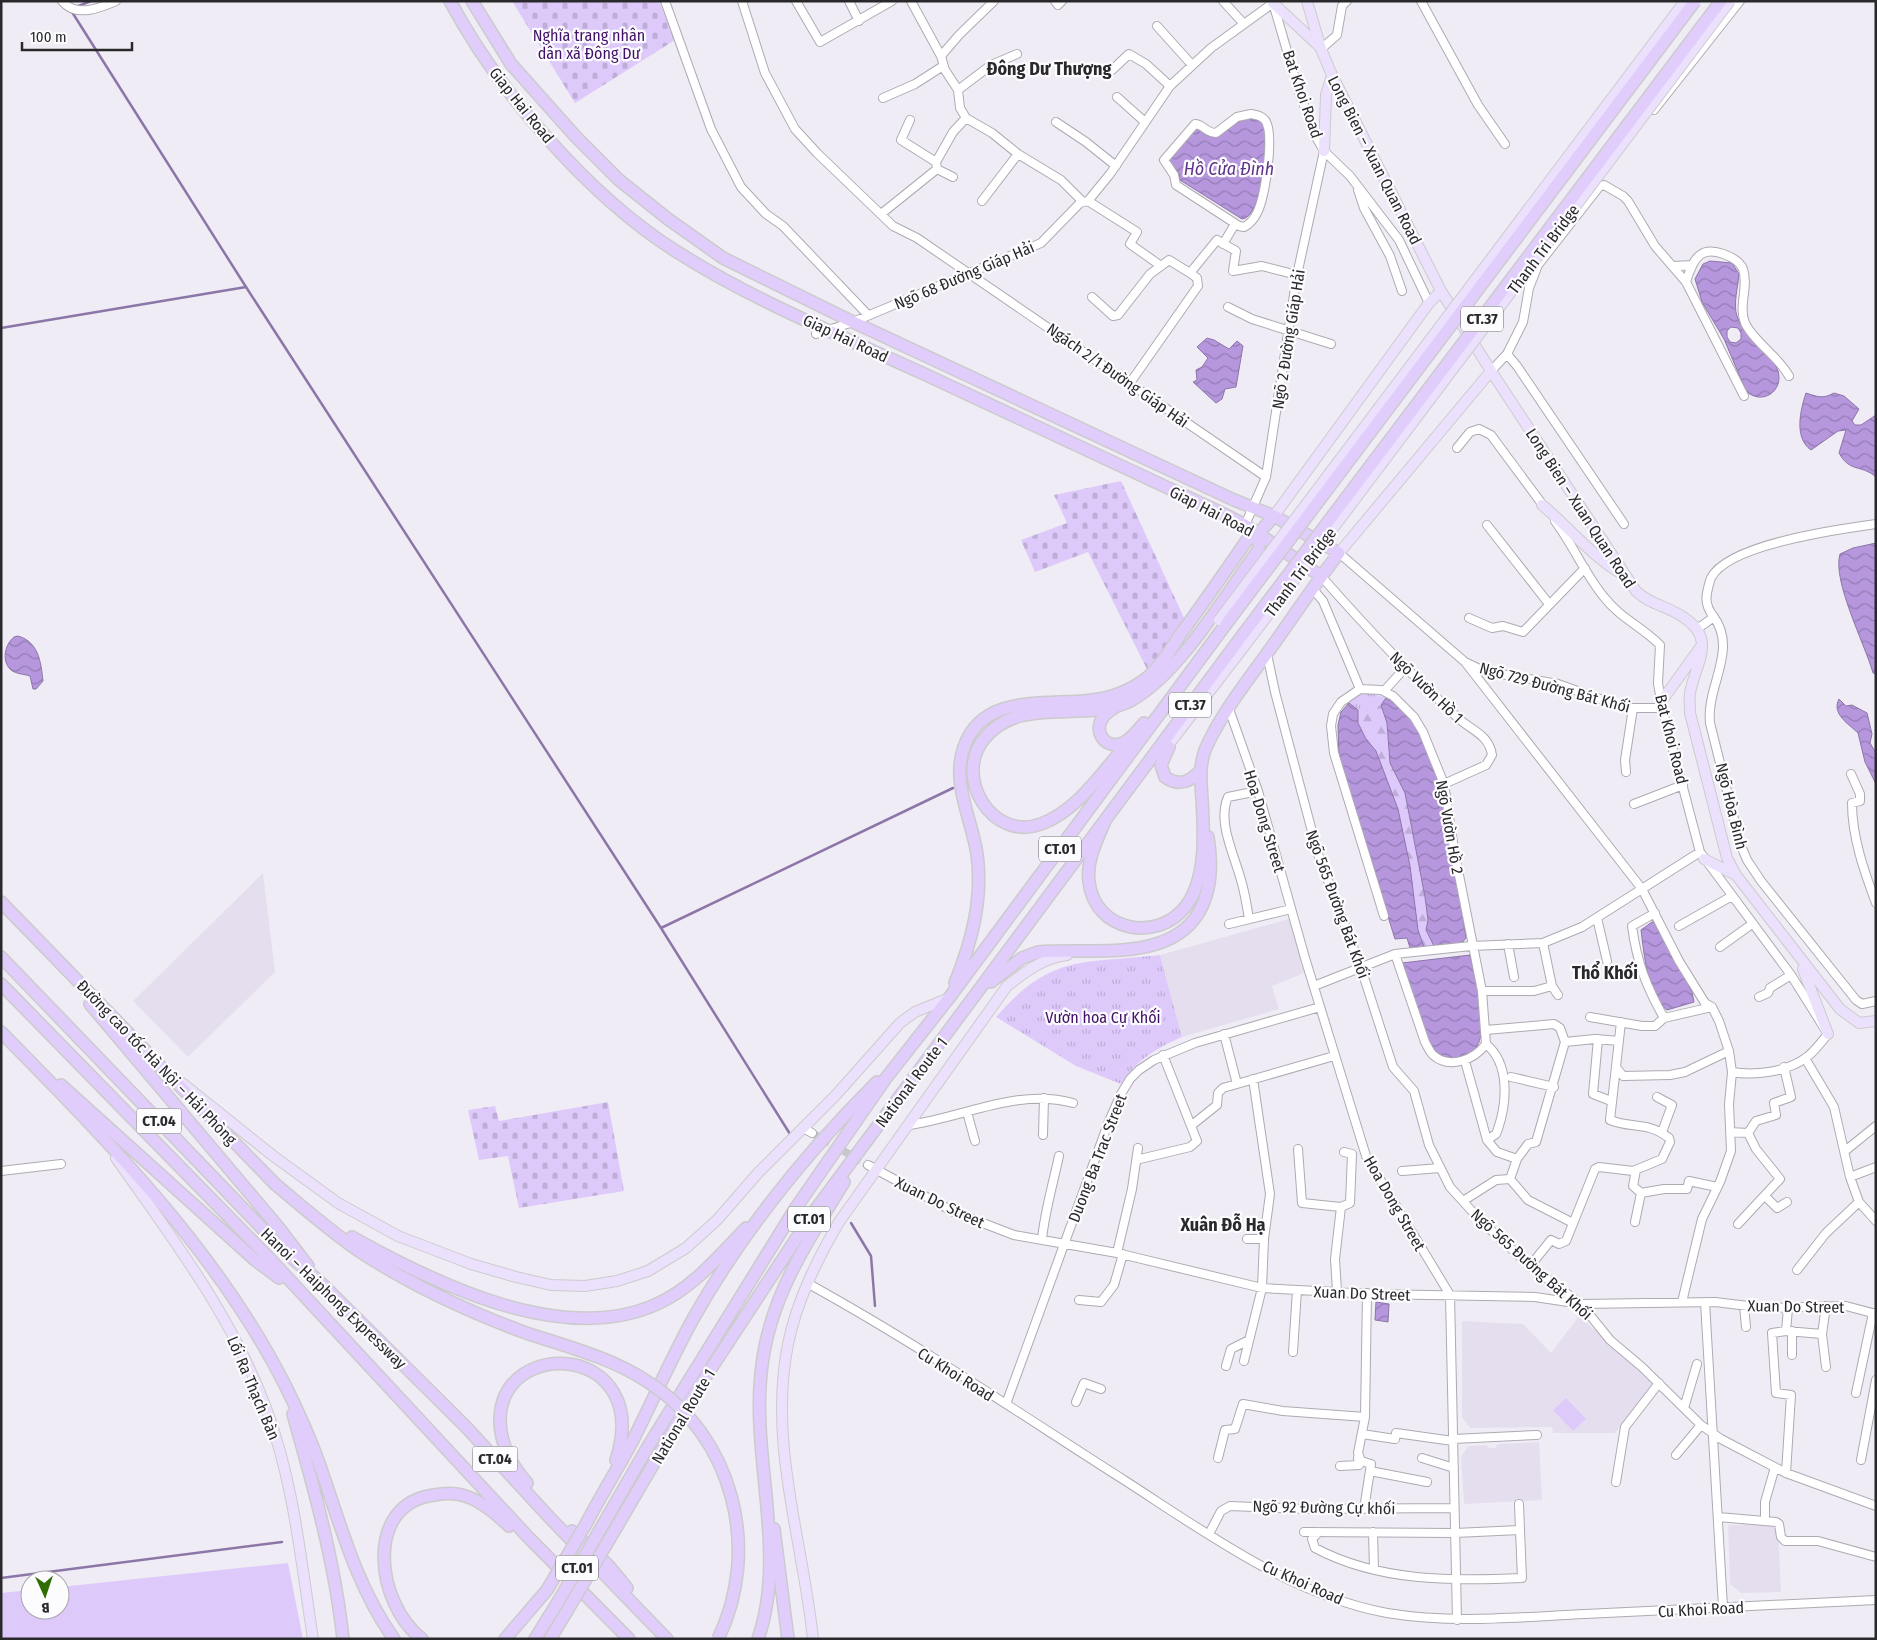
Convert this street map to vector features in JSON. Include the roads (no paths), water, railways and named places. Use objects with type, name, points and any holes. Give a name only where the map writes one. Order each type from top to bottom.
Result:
[{"type":"highway","name":"Giap Hai Road","points":[[450,1],[471,39],[532,121],[586,178],[634,220],[675,251],[751,292],[828,330],[1245,525],[1321,576]]},
{"type":"highway","name":"Giap Hai Road","points":[[472,1],[511,64],[576,137],[619,180],[668,219],[723,258],[853,322],[1274,516],[1339,553]]},
{"type":"highway","name":"Thanh Tri Bridge","points":[[1223,622],[1695,1]]},
{"type":"highway","name":"Thanh Tri Bridge","points":[[1246,638],[1720,1]]},
{"type":"highway","points":[[949,998],[971,941],[979,883],[977,853],[964,799],[960,768],[964,747],[973,730],[992,713],[1022,704],[1112,696],[1130,689],[1144,680],[1162,661],[1248,540],[1258,534],[1274,516]]},
{"type":"highway","points":[[1169,700],[1125,742],[1115,744],[1102,739],[1099,727],[1102,717],[1116,706],[1150,689],[1170,670],[1259,549],[1258,534]]},
{"type":"highway","points":[[1105,820],[1090,865],[1089,882],[1093,898],[1102,912],[1114,922],[1130,928],[1146,929],[1162,925],[1176,917],[1187,905],[1199,875],[1202,851],[1200,770],[1205,751],[1229,709],[1257,667],[1339,553]]},
{"type":"highway","name":"CT.37","points":[[1205,653],[1223,622]]},
{"type":"highway","name":"National Route 1","points":[[550,1639],[695,1393],[782,1258],[1138,775],[1246,638]]},
{"type":"highway","name":"CT.01","points":[[903,1056],[949,998],[1205,653]]},
{"type":"highway","points":[[1116,706],[1096,710],[1032,714],[1010,720],[996,728],[984,738],[973,760],[972,778],[978,798],[987,809],[1002,820],[1020,826],[1042,824],[1078,800],[1169,700]]},
{"type":"highway","points":[[1169,747],[1162,765],[1165,777],[1175,782],[1186,782],[1200,770]]},
{"type":"highway","points":[[973,998],[1005,970],[1030,955],[1055,950],[1096,951],[1147,946],[1168,940],[1184,930],[1204,904],[1210,869],[1209,846],[1202,803]]},
{"type":"highway","name":"Đường cao tốc Hà Nội – Hải Phòng","points":[[1,902],[275,1184],[317,1218]]},
{"type":"highway","points":[[42,945],[279,1228],[320,1282]]},
{"type":"highway","name":"Hanoi – Haiphong Expressway","points":[[1,957],[285,1252],[320,1282],[466,1427],[550,1518],[668,1639]]},
{"type":"highway","name":"Hanoi – Haiphong Expressway","points":[[1,984],[303,1296],[529,1538],[629,1639]]},
{"type":"highway","points":[[2,1033],[255,1260],[303,1296]]},
{"type":"highway","points":[[2,1033],[150,1191],[214,1269],[259,1337],[284,1384],[311,1442],[355,1567],[376,1610],[394,1639]]},
{"type":"highway","name":"National Route 1","points":[[535,1639],[649,1445],[796,1209],[903,1056]]},
{"type":"highway","points":[[317,1218],[393,1260],[448,1286],[488,1300],[522,1309],[561,1316],[597,1318],[641,1310],[657,1305],[683,1290],[709,1267],[776,1196],[840,1119],[903,1056]]},
{"type":"highway","points":[[758,1639],[766,1606],[770,1570],[766,1486],[760,1424],[760,1384],[765,1347],[779,1297],[807,1242],[889,1111]]},
{"type":"highway","points":[[604,1488],[634,1439],[694,1318],[730,1260],[776,1196]]},
{"type":"highway","points":[[317,1218],[363,1254],[451,1304],[529,1334],[605,1359],[647,1381],[685,1413],[712,1448],[731,1492],[738,1527],[739,1551],[736,1585],[718,1639]]},
{"type":"highway","points":[[516,1639],[547,1590],[586,1524],[616,1459],[623,1433],[622,1414],[610,1386],[599,1375],[572,1363],[561,1362],[542,1365],[525,1374],[511,1387],[502,1405],[501,1434],[509,1459],[525,1481],[557,1516],[608,1565],[668,1639]]},
{"type":"highway","points":[[284,1384],[315,1492],[333,1574],[344,1639]]},
{"type":"highway","points":[[766,1486],[775,1534],[788,1639]]},
{"type":"highway","points":[[422,1639],[412,1630],[394,1606],[386,1582],[384,1561],[386,1542],[396,1519],[413,1502],[430,1495],[455,1494],[480,1503],[510,1526],[559,1577],[588,1597]]},
{"type":"highway","points":[[505,1639],[547,1590]]},
{"type":"main road","name":"Long Bien – Xuan Quan Road","points":[[1307,1],[1321,48],[1332,75],[1441,290],[1490,371],[1626,576],[1642,597],[1678,613],[1697,629]]},
{"type":"main road","points":[[1223,622],[1685,1]]},
{"type":"main road","name":"Thanh Tri Bridge","points":[[1246,638],[1730,1]]},
{"type":"main road","points":[[1273,2],[1321,48]]},
{"type":"main road","points":[[1324,151],[1326,95],[1332,75]]},
{"type":"main road","points":[[1274,516],[1429,303],[1441,290]]},
{"type":"main road","points":[[1339,553],[1490,371]]},
{"type":"main road","points":[[1542,505],[1565,524],[1612,570],[1626,576]]},
{"type":"main road","points":[[1697,629],[1702,645],[1701,663],[1690,693],[1690,713],[1723,849],[1736,875],[1840,1009],[1859,1022],[1876,1021]]},
{"type":"main road","points":[[1138,775],[1169,747],[1246,638]]},
{"type":"main road","points":[[1662,705],[1702,645]]},
{"type":"main road","points":[[1702,856],[1736,875]]},
{"type":"main road","points":[[813,1639],[808,1592],[787,1475],[781,1410],[788,1343],[807,1283],[839,1222],[872,1167],[910,1125],[1007,986],[1030,968],[1056,956],[1096,951]]},
{"type":"main road","points":[[1799,956],[1828,1034]]},
{"type":"main road","points":[[159,1065],[272,1155],[338,1203],[398,1236],[471,1264],[551,1285],[585,1286],[617,1281],[648,1271],[686,1248],[717,1220],[758,1173],[808,1131],[900,1023],[922,1008],[949,998]]},
{"type":"main road","name":"Lối Ra Thạch Bàn","points":[[104,1141],[197,1275],[251,1372],[266,1409],[288,1486],[313,1639]]},
{"type":"street","points":[[63,3],[88,12],[116,1]]},
{"type":"street","points":[[665,1],[711,129],[741,187],[761,209],[783,226],[868,315]]},
{"type":"street","name":"Ngách 2/1 Đường Giáp Hải","points":[[742,1],[765,73],[796,129],[822,158],[893,226],[917,238],[968,274],[1050,327],[1266,477]]},
{"type":"street","points":[[796,1],[820,42],[860,21],[892,1]]},
{"type":"street","points":[[849,1],[860,21]]},
{"type":"street","points":[[941,56],[959,35],[994,1]]},
{"type":"street","points":[[1055,1],[1058,5],[1062,1]]},
{"type":"street","points":[[1223,1],[1244,24]]},
{"type":"street","points":[[1321,48],[1337,34],[1342,6],[1347,1]]},
{"type":"street","points":[[1421,1],[1478,105],[1505,144]]},
{"type":"street","points":[[1490,371],[1507,354],[1523,322],[1530,288],[1538,265],[1602,185],[1605,172],[1740,1]]},
{"type":"street","name":"Ngõ 68 Đường Giáp Hải","points":[[816,334],[853,322],[1041,243],[1085,201],[1116,166],[1170,86],[1211,48],[1273,2]]},
{"type":"street","name":"Bat Khoi Road","points":[[1273,2],[1300,92],[1316,137],[1324,151],[1356,184],[1399,240],[1429,303]]},
{"type":"street","points":[[911,3],[941,56],[943,66],[958,90],[960,108],[966,118],[992,133],[1018,154],[1061,180],[1085,201],[1137,232],[1130,244],[1161,266]]},
{"type":"street","points":[[1157,26],[1192,65]]},
{"type":"street","points":[[958,90],[991,65],[1017,54]]},
{"type":"street","points":[[1112,70],[1129,54],[1146,64],[1170,86]]},
{"type":"street","points":[[883,98],[915,84],[943,66]]},
{"type":"street","points":[[1117,97],[1145,122]]},
{"type":"street","points":[[1257,115],[1265,120],[1270,135],[1261,202],[1258,212],[1248,225],[1244,227],[1235,224],[1176,185],[1174,175],[1164,160],[1195,124],[1200,125],[1210,133],[1216,133],[1236,117],[1257,115]]},
{"type":"street","points":[[881,214],[936,165],[952,132],[966,118]]},
{"type":"street","points":[[910,120],[901,140],[953,177]]},
{"type":"street","points":[[1056,122],[1086,142],[1116,166]]},
{"type":"street","name":"Ngõ 2 Đường Giáp Hải","points":[[1245,525],[1255,508],[1266,477],[1297,275],[1324,151]]},
{"type":"street","points":[[982,201],[1018,154]]},
{"type":"street","points":[[1356,184],[1364,208],[1390,256],[1402,291]]},
{"type":"street","points":[[1602,185],[1623,196],[1655,246],[1686,282],[1744,396]]},
{"type":"street","points":[[1223,244],[1235,224]]},
{"type":"street","points":[[1190,273],[1217,240],[1236,251],[1233,271],[1262,266],[1297,275]]},
{"type":"street","points":[[1686,282],[1692,265],[1701,254],[1715,252],[1736,261],[1742,267],[1745,281],[1742,307],[1746,324],[1775,355],[1789,376]]},
{"type":"street","points":[[1092,297],[1113,316],[1118,315],[1150,274],[1169,260],[1197,278],[1198,286],[1130,383]]},
{"type":"street","points":[[1673,266],[1692,265]]},
{"type":"street","points":[[1228,307],[1252,319],[1331,344]]},
{"type":"street","points":[[1507,354],[1526,377],[1624,524]]},
{"type":"street","name":"Bat Khoi Road","points":[[1457,448],[1470,432],[1479,429],[1491,434],[1542,505],[1603,597],[1622,616],[1650,634],[1660,644],[1658,683],[1662,705],[1702,856],[1791,975],[1828,1034]]},
{"type":"street","name":"Ngõ Hòa Bình","points":[[1876,524],[1801,535],[1734,559],[1710,579],[1706,598],[1709,611],[1721,629],[1724,648],[1720,669],[1709,703],[1710,723],[1740,843],[1747,860],[1760,881],[1856,1000],[1862,1004],[1876,1001]]},
{"type":"street","points":[[1487,525],[1549,604]]},
{"type":"street","name":"Ngõ 729 Đường Bát Khối","points":[[1339,553],[1465,662],[1484,671],[1558,684],[1633,708],[1662,705]]},
{"type":"street","points":[[1469,618],[1492,628],[1503,626],[1523,632],[1585,568]]},
{"type":"street","name":"Ngõ Vườn Hồ 1","points":[[1321,576],[1405,668],[1458,719],[1483,735],[1491,751],[1491,760],[1486,765],[1444,784]]},
{"type":"street","points":[[1312,588],[1323,601],[1360,689]]},
{"type":"street","points":[[1323,601],[1335,592]]},
{"type":"street","points":[[1697,629],[1714,617]]},
{"type":"street","name":"Ngõ 565 Đường Bát Khối","points":[[1267,654],[1318,854],[1362,968],[1393,1067],[1414,1091],[1429,1145],[1450,1187],[1530,1266],[1581,1304],[1610,1340],[1713,1434],[1786,1473],[1876,1506]]},
{"type":"street","points":[[1465,662],[1642,888],[1679,962],[1705,1004],[1712,1007],[1720,1021],[1729,1051],[1732,1072],[1731,1151],[1718,1187],[1702,1219],[1682,1302]]},
{"type":"street","points":[[1257,667],[1270,667]]},
{"type":"street","points":[[1384,916],[1338,766],[1332,735],[1332,720],[1337,707],[1346,697],[1360,689],[1384,690],[1405,668]]},
{"type":"street","name":"Ngõ Vườn Hồ 2","points":[[1384,690],[1414,716],[1444,784],[1471,946],[1482,991],[1486,1044]]},
{"type":"street","points":[[1626,772],[1625,760],[1633,708]]},
{"type":"street","name":"Hoa Dong Street","points":[[1229,709],[1258,791],[1334,1056],[1366,1156],[1450,1295]]},
{"type":"street","points":[[1851,774],[1860,794],[1860,801],[1852,803],[1858,846],[1862,864],[1876,903]]},
{"type":"street","points":[[1634,804],[1683,785]]},
{"type":"street","points":[[1249,919],[1242,882],[1227,835],[1224,807],[1228,796],[1258,791]]},
{"type":"street","points":[[1314,986],[1394,954],[1471,946],[1543,943],[1582,927],[1642,888],[1702,856]]},
{"type":"street","points":[[1679,926],[1732,896]]},
{"type":"street","points":[[1229,924],[1291,909]]},
{"type":"street","points":[[1655,913],[1632,926],[1636,957],[1646,985],[1664,1018]]},
{"type":"street","points":[[1597,918],[1606,962]]},
{"type":"street","points":[[1720,947],[1752,924]]},
{"type":"street","points":[[1543,943],[1552,986],[1558,994]]},
{"type":"street","points":[[1508,944],[1514,977]]},
{"type":"street","points":[[1394,954],[1425,1042],[1432,1055],[1450,1062],[1465,1061],[1475,1056],[1486,1044],[1494,1050],[1500,1062],[1505,1098],[1498,1129],[1487,1140]]},
{"type":"street","points":[[1759,997],[1791,975]]},
{"type":"street","points":[[1482,991],[1534,991],[1552,986]]},
{"type":"street","name":"Duong Ba Trac Street","points":[[1006,1404],[1064,1243],[1121,1094],[1139,1070],[1178,1048],[1320,1006]]},
{"type":"street","points":[[1590,1017],[1655,1026],[1664,1018],[1712,1007]]},
{"type":"street","points":[[1530,1266],[1551,1240],[1559,1244],[1566,1241],[1595,1169],[1599,1167],[1629,1171],[1636,1170],[1662,1158],[1670,1142],[1669,1138],[1662,1132],[1646,1126],[1622,1125],[1610,1120],[1621,1022]]},
{"type":"street","points":[[1486,1030],[1554,1024],[1560,1028],[1566,1042],[1536,1142],[1528,1144],[1517,1159],[1510,1179]]},
{"type":"street","points":[[1224,1034],[1237,1084]]},
{"type":"street","points":[[1732,1072],[1749,1075],[1784,1067],[1806,1058],[1828,1034]]},
{"type":"street","points":[[1598,1040],[1593,1094],[1611,1101]]},
{"type":"street","points":[[1566,1042],[1619,1041]]},
{"type":"street","points":[[1616,1067],[1623,1076],[1670,1076],[1685,1072],[1729,1051]]},
{"type":"street","points":[[1140,1159],[1194,1145],[1197,1138],[1163,1055]]},
{"type":"street","points":[[1192,1125],[1216,1106],[1220,1090],[1334,1056]]},
{"type":"street","points":[[1806,1058],[1834,1107],[1850,1177],[1858,1202],[1876,1221]]},
{"type":"street","points":[[1465,1061],[1487,1140],[1497,1152],[1517,1159]]},
{"type":"street","points":[[1748,1132],[1756,1121],[1776,1115],[1774,1104],[1790,1096],[1784,1067]]},
{"type":"street","points":[[1511,1077],[1554,1086]]},
{"type":"street","points":[[1244,1361],[1262,1288],[1264,1239],[1270,1194],[1253,1079]]},
{"type":"street","points":[[1657,1097],[1672,1105],[1662,1132]]},
{"type":"street","points":[[910,1125],[1021,1099],[1044,1098],[1073,1103]]},
{"type":"street","points":[[1043,1135],[1044,1098]]},
{"type":"street","points":[[967,1112],[975,1141]]},
{"type":"street","points":[[1845,1151],[1876,1126]]},
{"type":"street","points":[[1730,1132],[1748,1132]]},
{"type":"street","points":[[1738,1224],[1780,1179],[1756,1148],[1748,1132]]},
{"type":"street","points":[[1079,1300],[1101,1302],[1114,1285],[1138,1148]]},
{"type":"street","points":[[1298,1149],[1302,1203],[1340,1207],[1350,1203],[1352,1154],[1344,1152]]},
{"type":"street","points":[[1042,1239],[1046,1207],[1053,1187],[1059,1156]]},
{"type":"street","points":[[1,1171],[61,1164]]},
{"type":"street","name":"Xuan Do Street","points":[[872,1167],[954,1212],[1014,1235],[1120,1253],[1262,1288],[1367,1293],[1534,1297],[1581,1304],[1705,1302],[1788,1308],[1846,1306],[1874,1313]]},
{"type":"street","points":[[1850,1177],[1876,1167]]},
{"type":"street","points":[[1402,1171],[1440,1168]]},
{"type":"street","points":[[1636,1170],[1633,1186],[1641,1193]]},
{"type":"street","points":[[1463,1201],[1496,1180],[1510,1179]]},
{"type":"street","points":[[1510,1179],[1528,1200],[1573,1222]]},
{"type":"street","points":[[1641,1193],[1664,1189],[1687,1190],[1689,1181],[1718,1187]]},
{"type":"street","points":[[1636,1222],[1641,1193]]},
{"type":"street","points":[[1765,1196],[1777,1208],[1787,1202]]},
{"type":"street","points":[[1797,1270],[1826,1233],[1858,1202]]},
{"type":"street","points":[[1337,1291],[1335,1259],[1340,1207]]},
{"type":"street","points":[[1247,1239],[1264,1239]]},
{"type":"street","points":[[1435,1295],[1442,1282]]},
{"type":"street","name":"Cu Khoi Road","points":[[807,1283],[1006,1404],[1209,1534],[1277,1573],[1313,1590],[1349,1603],[1385,1612],[1457,1620],[1876,1600]]},
{"type":"street","points":[[1293,1352],[1297,1290]]},
{"type":"street","points":[[1340,1466],[1359,1465],[1358,1455],[1365,1417],[1367,1293]]},
{"type":"street","points":[[1450,1295],[1457,1620]]},
{"type":"street","points":[[1705,1302],[1723,1607]]},
{"type":"street","points":[[1744,1306],[1746,1327]]},
{"type":"street","points":[[1826,1306],[1822,1334],[1826,1367]]},
{"type":"street","points":[[1788,1308],[1792,1355]]},
{"type":"street","points":[[1856,1393],[1874,1313]]},
{"type":"street","points":[[1786,1473],[1791,1394],[1776,1392],[1772,1333],[1789,1331],[1822,1334]]},
{"type":"street","points":[[1226,1366],[1231,1349],[1249,1340]]},
{"type":"street","points":[[1684,1408],[1697,1364]]},
{"type":"street","points":[[1076,1402],[1084,1383],[1101,1389]]},
{"type":"street","points":[[1616,1482],[1625,1427],[1659,1384]]},
{"type":"street","points":[[1861,1460],[1875,1384]]},
{"type":"street","points":[[1218,1458],[1225,1430],[1235,1429],[1242,1404],[1283,1412],[1365,1417]]},
{"type":"street","points":[[1676,1455],[1701,1425]]},
{"type":"street","points":[[1362,1434],[1395,1439],[1396,1433],[1453,1440],[1537,1435]]},
{"type":"street","points":[[1358,1455],[1361,1461],[1371,1464],[1364,1509]]},
{"type":"street","points":[[1422,1458],[1454,1468]]},
{"type":"street","points":[[1764,1521],[1765,1502],[1775,1467]]},
{"type":"street","points":[[1370,1471],[1427,1482]]},
{"type":"street","points":[[1319,1532],[1312,1539],[1315,1548],[1374,1569],[1418,1578],[1456,1581],[1522,1578],[1519,1504]]},
{"type":"street","name":"Ngõ 92 Đường Cự khối","points":[[1209,1534],[1221,1512],[1230,1506],[1364,1509],[1454,1508]]},
{"type":"street","points":[[1718,1517],[1777,1523],[1784,1541],[1818,1541],[1876,1557]]},
{"type":"street","points":[[1304,1532],[1455,1533],[1520,1530]]},
{"type":"street","points":[[1373,1532],[1374,1569]]},
{"type":"water","name":"Hồ Cửa Đình","points":[[1249,116],[1263,122],[1266,130],[1266,159],[1264,176],[1255,206],[1249,215],[1242,219],[1180,180],[1179,173],[1168,160],[1196,127],[1207,135],[1212,136]]},
{"type":"water","points":[[1710,261],[1732,263],[1739,274],[1735,306],[1740,324],[1769,356],[1778,371],[1778,385],[1775,390],[1765,397],[1752,395],[1746,391],[1724,339],[1702,302],[1695,279],[1703,264]],"holes":[[[1731,327],[1738,328],[1741,333],[1741,339],[1736,343],[1730,342],[1727,337],[1727,331]]]},
{"type":"water","points":[[1207,338],[1229,349],[1237,341],[1243,346],[1236,387],[1225,389],[1222,399],[1216,403],[1193,382],[1197,380],[1196,370],[1202,367],[1208,358],[1197,347]]},
{"type":"water","points":[[1806,393],[1820,397],[1834,393],[1844,396],[1859,409],[1852,421],[1855,425],[1861,425],[1876,415],[1876,477],[1847,463],[1839,453],[1846,430],[1838,431],[1811,450],[1806,445],[1800,431],[1800,416]]},
{"type":"water","points":[[1876,543],[1876,674],[1873,673],[1850,613],[1839,566],[1840,554],[1853,548]]},
{"type":"water","points":[[18,636],[30,643],[38,654],[43,681],[36,689],[33,689],[30,676],[11,670],[6,662],[6,648],[14,637]]},
{"type":"water","points":[[1386,698],[1409,714],[1425,744],[1443,790],[1466,938],[1461,944],[1434,946],[1426,930],[1428,920],[1425,897],[1405,793],[1390,763],[1387,723],[1381,705]]},
{"type":"water","points":[[1839,699],[1846,706],[1852,705],[1867,713],[1872,734],[1870,743],[1876,753],[1876,784],[1865,762],[1858,733],[1839,714],[1837,704]]},
{"type":"water","points":[[1349,703],[1358,710],[1358,723],[1366,739],[1376,751],[1398,809],[1410,866],[1418,930],[1424,947],[1410,948],[1407,938],[1395,939],[1339,759],[1338,725],[1341,712]]},
{"type":"water","points":[[1655,922],[1692,992],[1694,1002],[1667,1010],[1655,995],[1645,961],[1641,930]]},
{"type":"water","points":[[1470,955],[1480,1000],[1481,1033],[1477,1047],[1467,1055],[1447,1058],[1437,1052],[1427,1038],[1402,963]]},
{"type":"water","points":[[1376,1302],[1389,1304],[1388,1322],[1375,1320]]},
{"type":"waterway","points":[[76,7],[91,1]]},
{"type":"waterway","points":[[1,328],[246,287],[72,12]]},
{"type":"waterway","points":[[246,287],[661,928],[790,1134]]},
{"type":"waterway","points":[[661,928],[953,788]]},
{"type":"waterway","points":[[851,1223],[871,1256],[875,1306]]},
{"type":"waterway","points":[[1,1578],[282,1542]]},
{"type":"tunnel","points":[[812,1133],[868,1165]]},
{"type":"district","name":"Đông Dư Thượng","points":[[1049,69]]},
{"type":"district","name":"Thổ Khối","points":[[1605,973]]},
{"type":"district","name":"Xuân Đỗ Hạ","points":[[1223,1225]]},
{"type":"park label","name":"Nghĩa trang nhân dân xã Đông Dư","points":[[589,44]]},
{"type":"park label","name":"Vườn hoa Cự Khối","points":[[1103,1017]]}]
